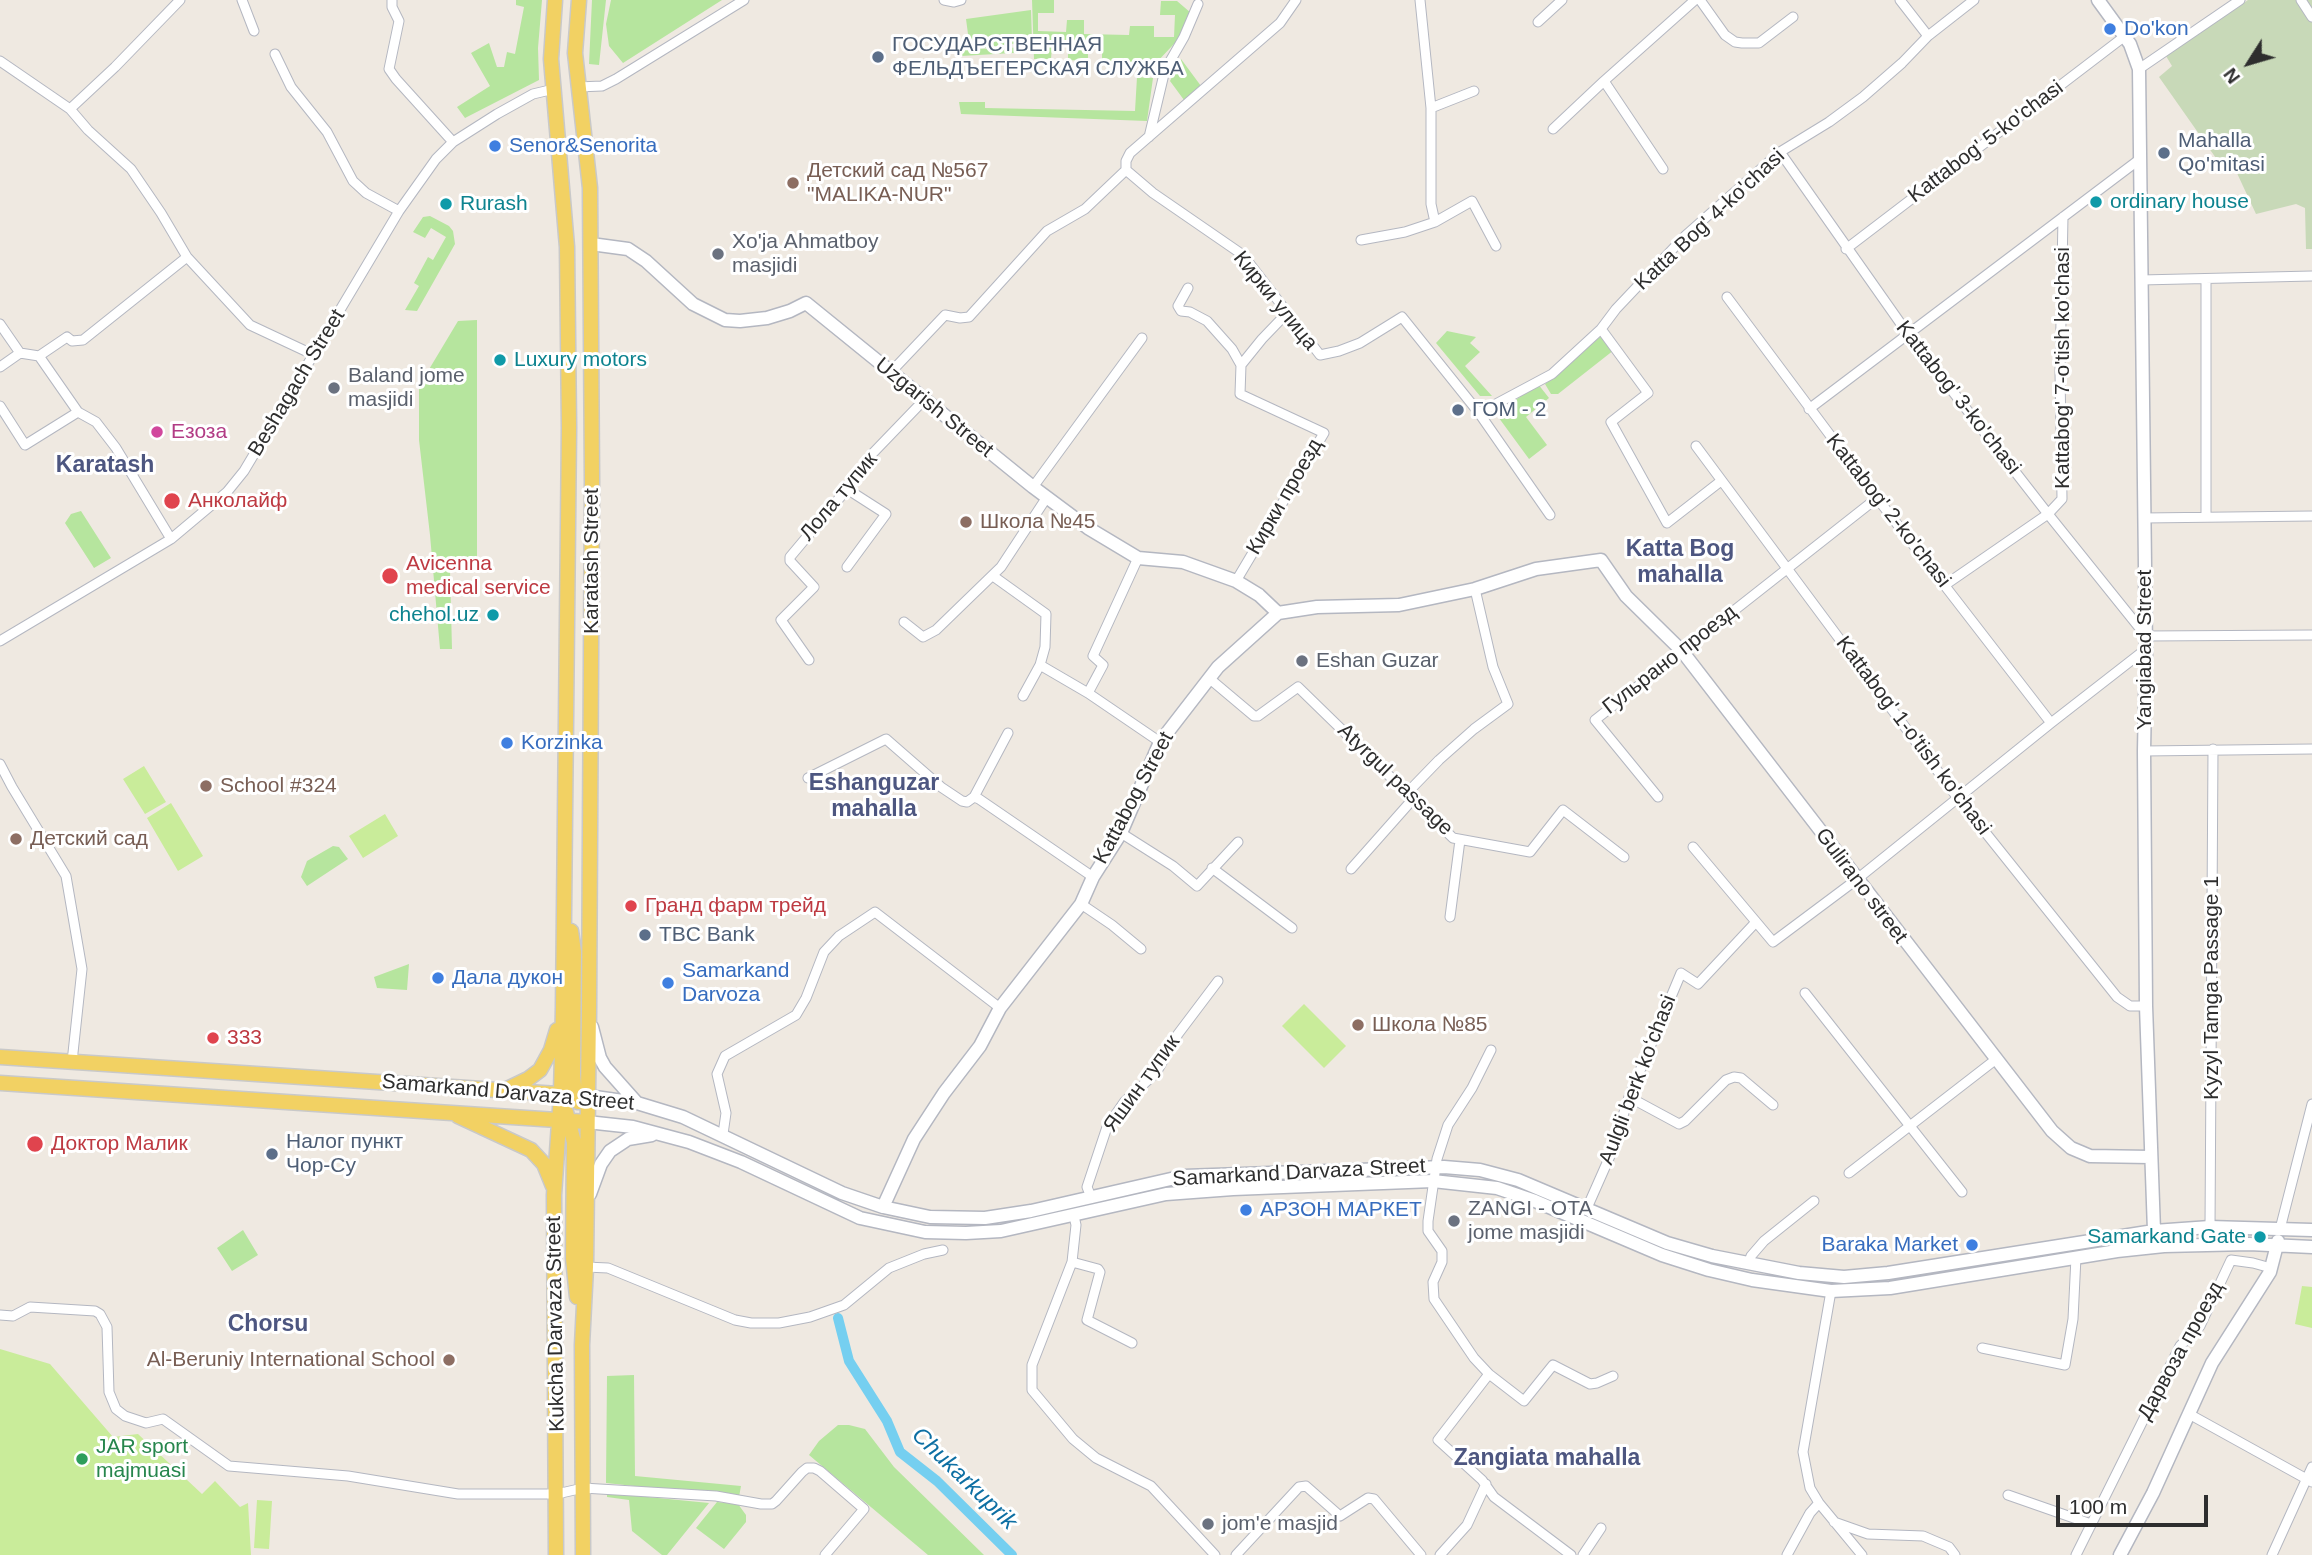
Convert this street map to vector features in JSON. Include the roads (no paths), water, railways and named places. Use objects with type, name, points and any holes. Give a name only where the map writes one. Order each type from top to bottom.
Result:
[{"type":"main road","name":"Karatash Street","points":[[555,0],[551,59],[566,247],[569,441],[563,1008],[574,1095],[587,1122]]},
{"type":"main road","name":"Karatash Street","points":[[574,1095],[589,1010],[592,667],[590,188],[578,87],[575,35],[579,0]]},
{"type":"main road","points":[[554,89],[578,87]]},
{"type":"main road","points":[[566,247],[591,244]]},
{"type":"main road","points":[[565,900],[575,953],[574,1095]]},
{"type":"main road","points":[[504,1090],[528,1079],[544,1065],[563,1008]]},
{"type":"main road","name":"Samarkand Darvaza Street","points":[[0,1057],[574,1095]]},
{"type":"main road","name":"Samarkand Darvaza Street","points":[[0,1083],[587,1122]]},
{"type":"main road","name":"Kukcha Darvaza Street","points":[[556,1555],[554,1195],[564,1121],[574,1095]]},
{"type":"main road","points":[[450,1113],[531,1150],[544,1164],[554,1195]]},
{"type":"main road","points":[[564,1121],[574,1142],[573,1258],[582,1345]]},
{"type":"main road","name":"Kukcha Darvaza Street","points":[[583,1555],[582,1345],[586,1267],[587,1122]]},
{"type":"street","points":[[70,108],[115,67],[180,0]]},
{"type":"street","points":[[242,0],[254,31]]},
{"type":"street","points":[[381,0],[392,4],[400,21],[389,69],[453,142]]},
{"type":"street","points":[[578,87],[602,86],[616,79],[744,0]]},
{"type":"street","points":[[944,0],[961,0]]},
{"type":"street","points":[[890,373],[945,315],[969,317],[1048,231],[1084,209],[1126,170],[1128,157],[1280,23],[1296,0]]},
{"type":"street","points":[[1420,0],[1431,108],[1431,204],[1435,222]]},
{"type":"street","points":[[1538,22],[1562,0]]},
{"type":"street","points":[[1553,129],[1604,80],[1698,0],[1725,35],[1735,42],[1759,43],[1793,17]]},
{"type":"street","points":[[1900,0],[1928,36]]},
{"type":"street","name":"Katta Bog' 4-ko'chasi","points":[[1479,413],[1552,374],[1601,330],[1616,309],[1686,235],[1780,152],[1863,97],[1902,64],[1928,36],[1974,0]]},
{"type":"street","points":[[2098,0],[2125,36],[2136,56],[2139,69],[2240,0]]},
{"type":"street","points":[[2301,0],[2312,17]]},
{"type":"street","points":[[1149,137],[1165,70],[1184,37],[1198,1]]},
{"type":"street","name":"Kattabog' 5-ko'chasi","points":[[1846,249],[2125,36]]},
{"type":"street","points":[[275,54],[291,86],[327,132],[352,181],[366,193],[399,211]]},
{"type":"street","points":[[0,61],[70,108],[88,130],[131,169],[187,257],[250,325],[314,355]]},
{"type":"street","name":"Yangiabad Street","points":[[2139,69],[2146,636],[2146,1006],[2154,1231]]},
{"type":"street","points":[[1604,80],[1663,169]]},
{"type":"street","name":"Beshagach Street","points":[[0,641],[171,538],[227,492],[244,471],[399,211],[442,151],[520,101],[533,94],[554,89]]},
{"type":"street","points":[[1431,108],[1474,91]]},
{"type":"street","name":"Kattabog' 3-ko'chasi","points":[[1780,152],[1908,334],[2146,636]]},
{"type":"street","points":[[1809,409],[2140,159]]},
{"type":"street","name":"Кирки улица","points":[[1126,170],[1153,193],[1243,254],[1320,355],[1360,343],[1402,317],[1479,413],[1550,515]]},
{"type":"street","points":[[1362,240],[1405,232],[1435,222],[1472,201],[1496,246]]},
{"type":"street","name":"Kattabog' 7-o'tish ko'chasi","points":[[1945,585],[2048,514],[2062,499],[2060,372],[2063,217]]},
{"type":"street","name":"Uzgarish Street","points":[[591,244],[628,249],[646,261],[693,304],[724,320],[767,318],[806,303],[890,373],[1088,528],[1138,558],[1183,562],[1237,581],[1259,595],[1278,613]]},
{"type":"street","points":[[0,367],[20,353],[39,356],[67,337],[72,341],[83,340],[187,257]]},
{"type":"street","points":[[2141,280],[2312,276]]},
{"type":"street","points":[[2206,279],[2206,517]]},
{"type":"street","points":[[1188,288],[1178,306],[1181,311],[1190,312],[1207,321],[1232,349],[1241,365],[1287,313]]},
{"type":"street","name":"Kattabog' 2-ko'chasi","points":[[1727,297],[1809,409],[2050,723]]},
{"type":"street","points":[[0,324],[20,353]]},
{"type":"street","points":[[1601,330],[1648,393],[1611,422],[1667,523],[1721,481]]},
{"type":"street","points":[[1033,487],[1142,338]]},
{"type":"street","points":[[39,356],[78,412],[96,422],[171,538]]},
{"type":"street","name":"Кирки проезд","points":[[1237,581],[1324,433],[1240,394],[1241,365]]},
{"type":"street","name":"Лола тупик","points":[[809,660],[781,620],[814,587],[789,559],[872,454],[924,400]]},
{"type":"street","points":[[0,406],[25,445],[78,412]]},
{"type":"street","name":"Kattabog' 1-o'tish ko'chasi","points":[[1696,446],[1957,797],[2117,997],[2130,1006],[2146,1006]]},
{"type":"street","points":[[846,567],[886,514],[847,489]]},
{"type":"street","points":[[904,622],[919,635],[928,636],[993,576],[1047,497]]},
{"type":"street","name":"Гульрано проезд","points":[[1658,797],[1595,720],[1877,498]]},
{"type":"street","points":[[2144,518],[2312,516]]},
{"type":"street","points":[[1088,693],[1102,665],[1093,656],[1138,558]]},
{"type":"street","name":"Gulirano street","points":[[1475,589],[1536,569],[1601,560],[1626,596],[1682,651],[2052,1131],[2071,1148],[2082,1153],[2099,1157],[2150,1157]]},
{"type":"street","points":[[993,576],[1046,614],[1045,647],[1040,665],[1023,696]]},
{"type":"street","points":[[1278,613],[1317,607],[1399,606],[1475,589],[1493,667],[1507,704],[1448,752],[1351,869]]},
{"type":"street","name":"Kattabog Street","points":[[883,1207],[914,1139],[980,1046],[1000,1007],[1081,904],[1093,877],[1121,833],[1160,741],[1217,667],[1278,613]]},
{"type":"street","points":[[2146,636],[2312,635]]},
{"type":"street","points":[[1693,847],[1773,942],[1856,880],[2146,649]]},
{"type":"street","points":[[1040,665],[1160,741]]},
{"type":"street","name":"Atyrgul passage","points":[[1210,679],[1254,716],[1258,716],[1298,687],[1452,838],[1530,852],[1563,810],[1625,857]]},
{"type":"street","points":[[808,778],[886,739],[941,787],[967,802],[974,797],[1009,733]]},
{"type":"street","name":"Kyzyl Tamga Passage 1","points":[[2210,1227],[2213,749]]},
{"type":"street","points":[[2144,751],[2312,749]]},
{"type":"street","points":[[0,764],[66,876],[82,969],[72,1062]]},
{"type":"street","points":[[974,797],[1093,877]]},
{"type":"street","points":[[1121,833],[1173,866],[1197,886],[1238,842]]},
{"type":"street","points":[[1450,917],[1460,840]]},
{"type":"street","points":[[1212,868],[1292,928]]},
{"type":"street","points":[[1081,904],[1112,925],[1140,949]]},
{"type":"street","points":[[723,1134],[726,1113],[717,1074],[725,1056],[796,1015],[806,998],[824,952],[839,936],[875,912],[1000,1007]]},
{"type":"street","name":"Aulgli berk koʻchasi","points":[[1587,1208],[1610,1156],[1629,1097],[1681,973],[1699,984],[1756,922]]},
{"type":"street","name":"Яшин тупик","points":[[1091,1197],[1087,1187],[1102,1140],[1114,1115],[1125,1101],[1156,1073],[1178,1034],[1218,981]]},
{"type":"street","points":[[1805,993],[1962,1192]]},
{"type":"street","points":[[589,1010],[600,1058],[610,1075],[637,1104]]},
{"type":"street","points":[[1491,1050],[1472,1088],[1448,1125],[1435,1167],[1429,1231],[1442,1251],[1442,1262],[1433,1282],[1434,1299],[1474,1358],[1489,1374],[1524,1401],[1553,1365],[1590,1384],[1613,1376]]},
{"type":"street","points":[[1849,1174],[1995,1060]]},
{"type":"street","points":[[1629,1097],[1679,1124],[1726,1080],[1741,1077],[1773,1105]]},
{"type":"street","name":"Samarkand Darvaza Street","points":[[574,1095],[637,1104],[683,1117],[749,1146],[842,1193],[883,1207],[930,1217],[985,1218],[1165,1179],[1435,1167],[1468,1168],[1500,1174],[1667,1243],[1748,1264],[1799,1273],[1855,1276],[1901,1271],[2154,1231],[2210,1227],[2312,1230]]},
{"type":"street","points":[[2120,1555],[2153,1493],[2212,1363],[2271,1268],[2312,1104]]},
{"type":"street","name":"Samarkand Darvaza Street","points":[[587,1122],[633,1127],[668,1135],[741,1163],[848,1213],[874,1222],[912,1231],[953,1234],[990,1232],[1166,1194],[1433,1181],[1497,1188],[1535,1201],[1662,1255],[1709,1270],[1752,1280],[1831,1291],[1890,1288],[2164,1246],[2312,1247]]},
{"type":"street","points":[[586,1208],[596,1174],[610,1151],[634,1137],[668,1135]]},
{"type":"street","points":[[741,1163],[748,1163],[753,1158],[749,1146]]},
{"type":"street","points":[[1233,1174],[1233,1189]]},
{"type":"street","points":[[1748,1264],[1751,1256],[1764,1241],[1814,1201]]},
{"type":"street","points":[[1074,1216],[1076,1225],[1072,1262],[1032,1365],[1032,1390],[1073,1439],[1096,1458],[1151,1486],[1215,1555]]},
{"type":"street","points":[[586,1267],[608,1268],[735,1320],[766,1324],[792,1322],[844,1305],[889,1268],[924,1254],[943,1250]]},
{"type":"street","points":[[1982,1348],[2065,1365],[2073,1319],[2076,1258]]},
{"type":"street","name":"Дарвоза проезд","points":[[2076,1555],[2180,1346],[2200,1326],[2231,1260],[2271,1268]]},
{"type":"street","points":[[1072,1262],[1098,1269],[1100,1272],[1087,1320],[1132,1343]]},
{"type":"street","points":[[1831,1291],[1803,1452],[1810,1488],[1862,1555]]},
{"type":"street","points":[[0,1315],[13,1316],[30,1307],[95,1311],[100,1314],[107,1327],[109,1392],[116,1409],[125,1416],[146,1423],[163,1419],[229,1466],[348,1476],[458,1494],[557,1494],[583,1488],[716,1496],[772,1504],[802,1472],[807,1468],[814,1468],[864,1509],[825,1555]]},
{"type":"street","points":[[1489,1374],[1438,1440],[1486,1484],[1493,1497],[1572,1555]]},
{"type":"street","points":[[2189,1415],[2310,1480]]},
{"type":"street","points":[[2272,1555],[2310,1480],[2312,1467]]},
{"type":"street","points":[[1440,1555],[1467,1525],[1486,1484]]},
{"type":"street","points":[[1236,1555],[1299,1487],[1307,1486],[1340,1516],[1368,1498],[1374,1499],[1421,1555]]},
{"type":"street","points":[[2008,1495],[2091,1524]]},
{"type":"street","points":[[1787,1555],[1810,1513],[1819,1503]]},
{"type":"street","points":[[1835,1522],[1868,1534],[1923,1536],[1949,1547],[1955,1555]]},
{"type":"street","points":[[1583,1555],[1601,1528]]},
{"type":"waterway","name":"Chukarkuprik","points":[[838,1318],[849,1361],[887,1421],[900,1452],[937,1481],[1012,1555]]},
{"type":"place","name":"Do'kon","points":[[2110,29]]},
{"type":"place","name":"ГОСУДАРСТВЕННАЯ ФЕЛЬДЪЕГЕРСКАЯ СЛУЖБА","points":[[878,57]]},
{"type":"place","name":"Senor&Senorita","points":[[495,146]]},
{"type":"place","name":"Mahalla Qo'mitasi","points":[[2164,153]]},
{"type":"place","name":"Детский сад №567 \"MALIKA-NUR\"","points":[[793,183]]},
{"type":"place","name":"ordinary house","points":[[2096,202]]},
{"type":"place","name":"Rurash","points":[[446,204]]},
{"type":"place","name":"Xo'ja Ahmatboy masjidi","points":[[718,254]]},
{"type":"place","name":"Luxury motors","points":[[500,360]]},
{"type":"place","name":"Baland jome masjidi","points":[[334,388]]},
{"type":"place","name":"ГОМ - 2","points":[[1458,410]]},
{"type":"place","name":"Езоза","points":[[157,432]]},
{"type":"place","name":"Анколайф","points":[[172,501]]},
{"type":"place","name":"Школа №45","points":[[966,522]]},
{"type":"place","name":"Avicenna medical service","points":[[390,576]]},
{"type":"place","name":"chehol.uz","points":[[493,615]]},
{"type":"place","name":"Eshan Guzar","points":[[1302,661]]},
{"type":"place","name":"Korzinka","points":[[507,743]]},
{"type":"place","name":"School #324","points":[[206,786]]},
{"type":"place","name":"Детский сад","points":[[16,839]]},
{"type":"place","name":"Гранд фарм трейд","points":[[631,906]]},
{"type":"place","name":"TBC Bank","points":[[645,935]]},
{"type":"place","name":"Дала дукон","points":[[438,978]]},
{"type":"place","name":"Samarkand Darvoza","points":[[668,983]]},
{"type":"place","name":"Школа №85","points":[[1358,1025]]},
{"type":"place","name":"333","points":[[213,1038]]},
{"type":"place","name":"Доктор Малик","points":[[35,1144]]},
{"type":"place","name":"Налог пункт Чор-Су","points":[[272,1154]]},
{"type":"place","name":"АРЗОН МАРКЕТ","points":[[1246,1210]]},
{"type":"place","name":"ZANGI - OTA jome masjidi","points":[[1454,1221]]},
{"type":"place","name":"Samarkand Gate","points":[[2260,1237]]},
{"type":"place","name":"Baraka Market","points":[[1972,1245]]},
{"type":"place","name":"Al-Beruniy International School","points":[[449,1360]]},
{"type":"place","name":"JAR sport majmuasi","points":[[82,1459]]},
{"type":"place","name":"jom'e masjid","points":[[1208,1524]]},
{"type":"district","name":"Karatash","points":[[105,466]]},
{"type":"district","name":"Katta Bog mahalla","points":[[1680,563]]},
{"type":"district","name":"Eshanguzar mahalla","points":[[874,797]]},
{"type":"district","name":"Chorsu","points":[[268,1325]]},
{"type":"district","name":"Zangiata mahalla","points":[[1547,1459]]}]
